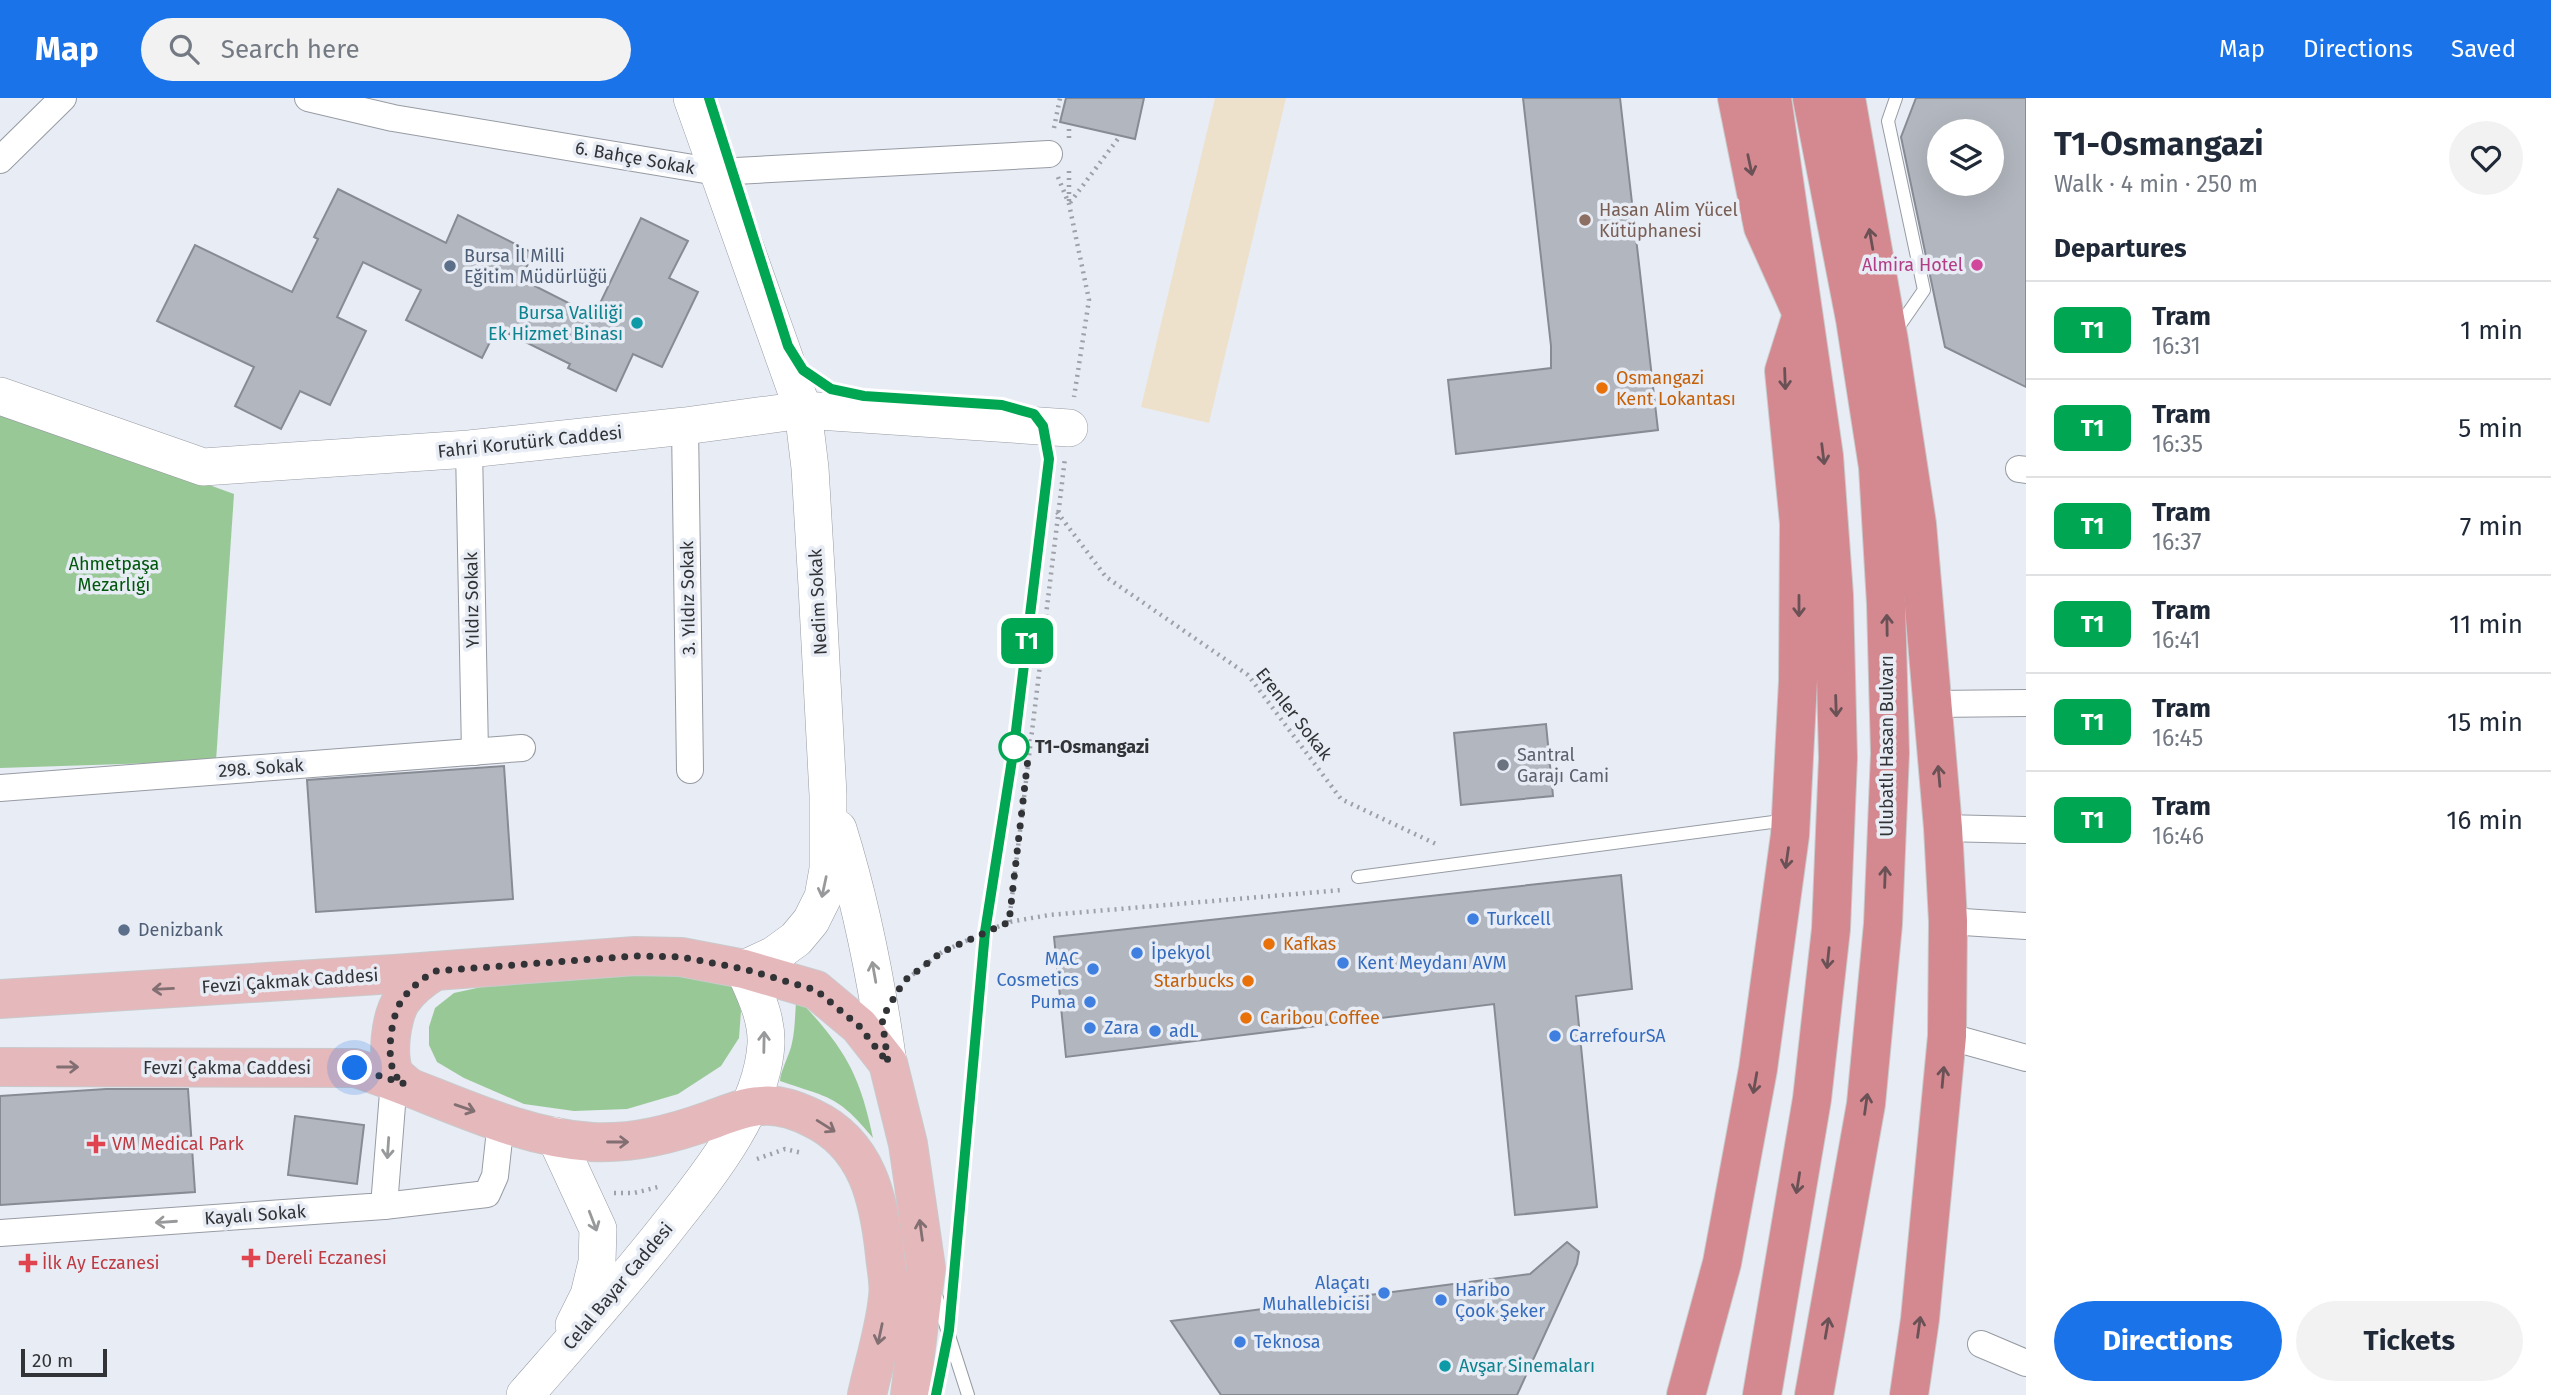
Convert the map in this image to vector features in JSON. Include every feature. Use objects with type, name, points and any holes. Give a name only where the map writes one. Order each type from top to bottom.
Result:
[{"type":"highway","points":[[1686,1395],[1722,1263],[1758,1069],[1791,819],[1798,681],[1799,523],[1784,371],[1802,314],[1763,227],[1737,98]]},
{"type":"highway","points":[[1762,1395],[1813,1086],[1831,929],[1838,758],[1833,595],[1824,456],[1772,98]]},
{"type":"highway","name":"Ulubatlı Hasan Bulvarı","points":[[1812,98],[1855,319],[1878,467],[1886,604],[1889,753],[1884,924],[1866,1104],[1814,1395]]},
{"type":"highway","points":[[1846,98],[1889,341],[1917,524],[1943,828],[1948,921],[1947,1036],[1920,1319],[1909,1395]]},
{"type":"highway","points":[[1832,203],[1917,524]]},
{"type":"main road","name":"Nedim Sokak","points":[[692,98],[803,410],[812,494],[828,795]]},
{"type":"main road","name":"Fahri Korutürk Caddesi","points":[[0,397],[204,467],[469,449],[685,426],[803,410],[1069,428]]},
{"type":"main road","points":[[744,969],[775,954],[796,939],[811,921],[823,897],[828,869],[828,795]]},
{"type":"main road","points":[[828,795],[852,873],[874,969],[888,1063],[908,1144],[926,1268],[919,1324],[918,1389]]},
{"type":"main road","name":"Fevzi Çakmak Caddesi","points":[[0,999],[635,956],[681,957],[744,969],[816,990],[859,1026],[888,1063]]},
{"type":"main road","name":"Celal Bayar Caddesi","points":[[525,1395],[628,1277],[709,1175],[756,1107],[766,1044],[763,1011],[744,969]]},
{"type":"main road","points":[[399,1082],[390,1053],[400,1002],[419,981],[435,971]]},
{"type":"main road","name":"Fevzi Çakma Caddesi","points":[[0,1067],[355,1068],[528,1129]]},
{"type":"main road","points":[[528,1129],[590,1142],[627,1143],[660,1136],[730,1111],[756,1107],[791,1108],[831,1127],[857,1153],[871,1184],[881,1221],[889,1295],[867,1395]]},
{"type":"main road","points":[[528,1129],[598,1229],[597,1262],[589,1294],[558,1357]]},
{"type":"street","points":[[6,147],[63,98]]},
{"type":"street","name":"6. Bahçe Sokak","points":[[308,98],[394,108],[717,172],[1062,156]]},
{"type":"street","name":"3. Yıldız Sokak","points":[[685,426],[690,770]]},
{"type":"street","name":"Yıldız Sokak","points":[[469,449],[475,752]]},
{"type":"street","points":[[1933,704],[2026,703]]},
{"type":"street","name":"298. Sokak","points":[[0,788],[522,748]]},
{"type":"street","points":[[1943,828],[2026,830]]},
{"type":"street","points":[[1948,921],[2026,926]]},
{"type":"street","points":[[1947,1036],[2026,1058]]},
{"type":"street","points":[[384,1206],[399,1082]]},
{"type":"street","name":"Kayalı Sokak","points":[[0,1234],[384,1206],[487,1194],[495,1176],[528,1129]]},
{"type":"street","points":[[1981,1344],[2026,1363]]},
{"type":"lane","points":[[1889,341],[1924,290],[1888,121],[1896,98]]},
{"type":"lane","points":[[1359,877],[1791,819]]},
{"type":"lane","points":[[926,1268],[949,1330],[968,1395]]},
{"type":"path","points":[[1009,922],[1057,512],[1089,300],[1062,156],[1060,98]]},
{"type":"path","points":[[1069,124],[1062,156],[1069,204]]},
{"type":"path","points":[[1069,204],[1120,136]]},
{"type":"path","name":"Erenler Sokak","points":[[1057,512],[1106,577],[1248,675],[1341,799],[1472,861]]},
{"type":"path","points":[[882,1018],[904,981],[942,952],[1009,922],[1049,915],[1346,890]]},
{"type":"shaded area","points":[[1215,98],[1286,98],[1209,423],[1141,407]]},
{"type":"green space","name":"Ahmetpaşa Mezarlığı","points":[[0,409],[234,494],[216,761],[0,768]]},
{"type":"green space","points":[[642,971],[717,974],[735,989],[741,1011],[739,1038],[721,1066],[678,1094],[627,1109],[574,1111],[524,1104],[464,1078],[437,1062],[429,1045],[429,1027],[435,1008],[454,993],[486,986]]},
{"type":"green space","points":[[796,1002],[802,1003],[817,1019],[849,1064],[862,1097],[873,1138],[851,1113],[832,1100],[780,1081],[792,1043]]},
{"type":"building","points":[[1066,98],[1144,98],[1135,139],[1060,122]]},
{"type":"building","name":"Hasan Alim Yücel Kütüphanesi","points":[[1523,98],[1620,98],[1658,430],[1456,454],[1448,380],[1551,368],[1551,346]]},
{"type":"building","name":"Almira Hotel","points":[[1916,98],[2026,98],[2026,387],[1945,347],[1901,137]]},
{"type":"building","points":[[338,189],[446,243],[458,215],[533,253],[521,279],[594,316],[641,218],[688,241],[669,278],[698,292],[662,367],[633,354],[616,391],[568,368],[570,364],[497,328],[482,358],[406,320],[421,290],[363,262],[337,317],[366,331],[330,405],[300,391],[281,429],[235,406],[254,367],[157,321],[195,245],[292,292],[318,239],[314,237]]},
{"type":"building","name":"Santral Garajı Cami","points":[[1546,724],[1553,796],[1461,805],[1454,733]]},
{"type":"building","points":[[504,766],[513,899],[316,912],[307,780]]},
{"type":"building","name":"Kent Meydanı AVM","points":[[1621,875],[1632,989],[1576,996],[1597,1207],[1515,1215],[1494,1004],[1066,1057],[1054,937]]},
{"type":"building","name":"VM Medical Park","points":[[106,1089],[188,1089],[195,1192],[0,1205],[0,1096]]},
{"type":"building","points":[[295,1116],[364,1125],[357,1184],[288,1175]]},
{"type":"building","points":[[1567,1242],[1579,1252],[1577,1264],[1517,1395],[1221,1395],[1171,1321],[1530,1274]]},
{"type":"tram line","points":[[709,98],[788,346],[803,370],[831,389],[864,395],[1001,405],[1034,414],[1043,426],[1049,459],[1014,747],[985,932],[949,1330],[936,1395]]},
{"type":"tram line","name":"T1","points":[[709,98],[788,346],[803,370],[831,389],[864,396],[1002,405],[1034,414],[1043,426],[1049,459],[1014,747],[985,932],[949,1330],[936,1395]]},
{"type":"place","name":"Hasan Alim Yücel Kütüphanesi","points":[[1585,220]]},
{"type":"place","name":"Almira Hotel","points":[[1977,265]]},
{"type":"place","name":"Bursa İl Milli Eğitim Müdürlüğü","points":[[450,266]]},
{"type":"place","name":"Bursa Valiliği Ek Hizmet Binası","points":[[637,323]]},
{"type":"place","name":"Osmangazi Kent Lokantası","points":[[1602,388]]},
{"type":"place","name":"T1-Osmangazi","points":[[1014,747]]},
{"type":"place","name":"Santral Garajı Cami","points":[[1503,765]]},
{"type":"place","name":"Turkcell","points":[[1473,919]]},
{"type":"place","name":"Denizbank","points":[[124,930]]},
{"type":"place","name":"Kafkas","points":[[1269,944]]},
{"type":"place","name":"İpekyol","points":[[1137,953]]},
{"type":"place","name":"Kent Meydanı AVM","points":[[1343,963]]},
{"type":"place","name":"MAC Cosmetics","points":[[1093,969]]},
{"type":"place","name":"Starbucks","points":[[1248,981]]},
{"type":"place","name":"Puma","points":[[1090,1002]]},
{"type":"place","name":"Caribou Coffee","points":[[1246,1018]]},
{"type":"place","name":"Zara","points":[[1090,1028]]},
{"type":"place","name":"adL","points":[[1155,1031]]},
{"type":"place","name":"CarrefourSA","points":[[1555,1036]]},
{"type":"place","name":"VM Medical Park","points":[[96,1144]]},
{"type":"place","name":"Dereli Eczanesi","points":[[251,1258]]},
{"type":"place","name":"İlk Ay Eczanesi","points":[[28,1263]]},
{"type":"place","name":"Alaçatı Muhallebicisi","points":[[1384,1293]]},
{"type":"place","name":"Haribo Çook Şeker","points":[[1441,1300]]},
{"type":"place","name":"Teknosa","points":[[1240,1342]]},
{"type":"place","name":"Avşar Sinemaları","points":[[1445,1366]]},
{"type":"route","points":[[355,1068],[405,1084],[395,1075],[390,1053],[394,1022],[400,1002],[419,981],[435,971],[635,956],[681,957],[744,969],[816,990],[859,1026],[888,1063],[882,1018],[904,981],[942,952],[1009,922],[1028,758],[1014,747]]}]
